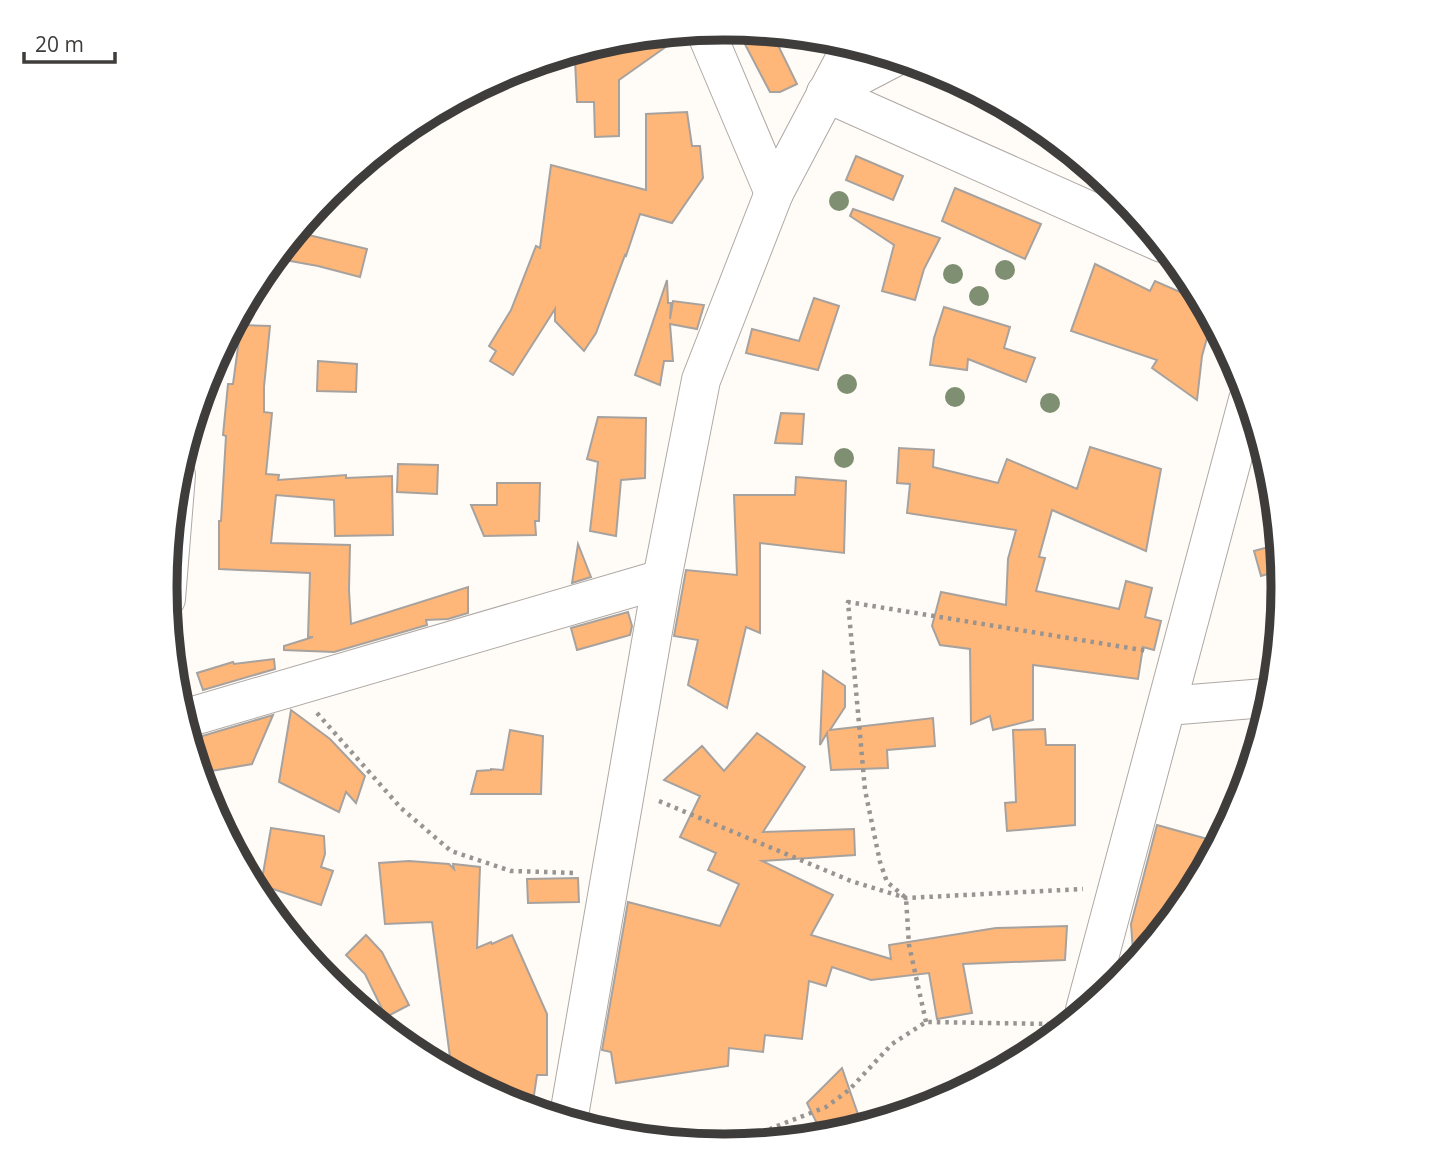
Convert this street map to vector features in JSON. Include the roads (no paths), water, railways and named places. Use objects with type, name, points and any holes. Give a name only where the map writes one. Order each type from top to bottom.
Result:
[{"type":"street","points":[[709,40],[774,193]]},
{"type":"street","points":[[570,1111],[662,579],[701,380],[774,193],[846,55]]},
{"type":"street","points":[[826,93],[882,64]]},
{"type":"street","points":[[826,93],[1140,233]]},
{"type":"street","points":[[1090,992],[1244,417]]},
{"type":"street","points":[[193,716],[662,579]]},
{"type":"street","points":[[1167,706],[1259,698]]}]
